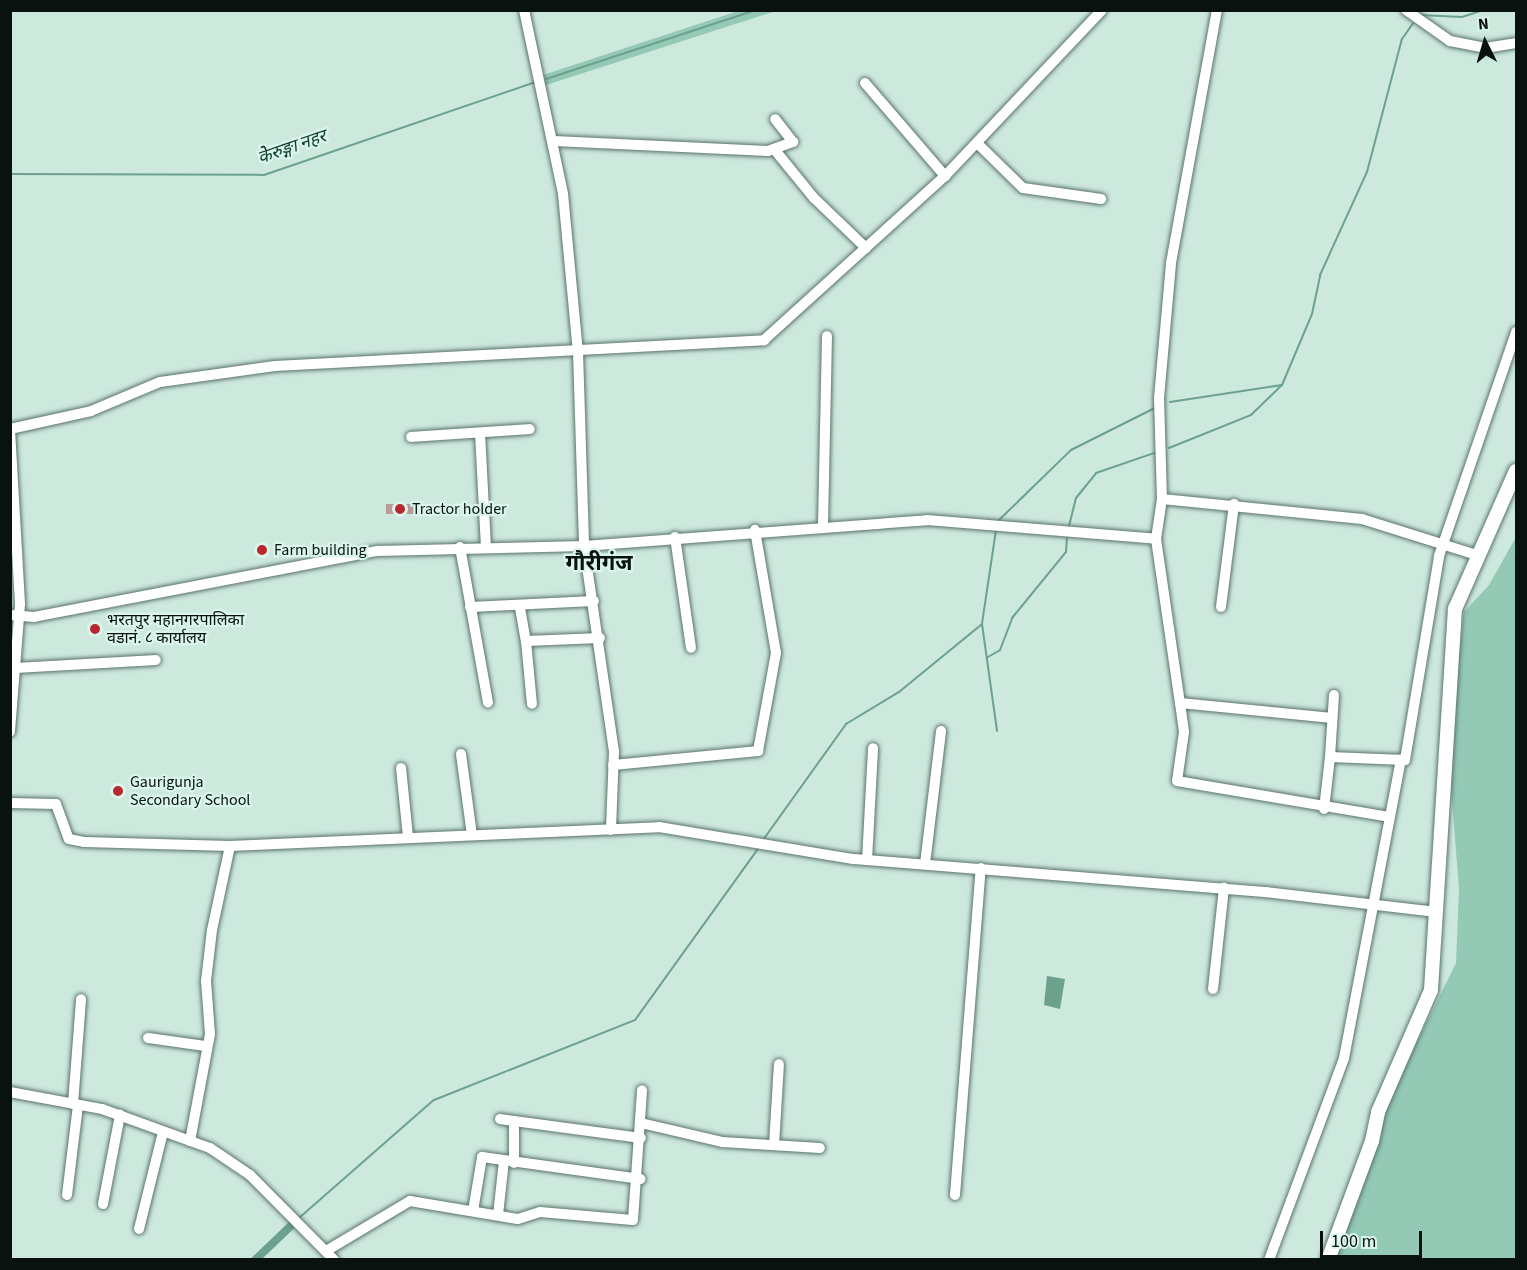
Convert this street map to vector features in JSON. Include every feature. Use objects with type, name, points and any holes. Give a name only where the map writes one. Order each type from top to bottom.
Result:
[{"type":"main road","points":[[1328,1260],[1359,1179],[1378,1112],[1422,1017],[1431,990],[1455,609],[1516,471]]},
{"type":"street","points":[[524,10],[554,141],[578,352],[584,546],[600,638],[613,765],[611,830]]},
{"type":"street","points":[[10,732],[16,668],[10,430],[44,425],[160,382],[202,375],[386,359],[578,352],[764,340],[978,144],[1102,10]]},
{"type":"street","points":[[1217,10],[1171,263],[1159,398],[1162,499],[1156,538],[1184,732],[1177,781],[1324,809],[1389,817]]},
{"type":"street","points":[[1406,10],[1450,41],[1485,48],[1516,43]]},
{"type":"street","points":[[865,83],[945,176]]},
{"type":"street","points":[[554,141],[774,149],[794,142],[775,118]]},
{"type":"street","points":[[978,144],[1023,188],[1101,199]]},
{"type":"street","points":[[774,149],[814,198],[866,249]]},
{"type":"street","points":[[1330,757],[1405,760],[1443,544],[1516,332]]},
{"type":"street","points":[[823,526],[827,336]]},
{"type":"street","points":[[411,437],[530,429]]},
{"type":"street","points":[[480,433],[486,546]]},
{"type":"street","points":[[1162,499],[1234,504],[1362,519],[1477,555]]},
{"type":"street","points":[[1221,607],[1234,504]]},
{"type":"street","points":[[15,616],[340,555],[486,546],[584,546],[755,530],[949,520],[1156,538]]},
{"type":"street","points":[[613,765],[754,754],[762,746],[776,653],[755,530]]},
{"type":"street","points":[[675,537],[691,648]]},
{"type":"street","points":[[460,547],[488,702]]},
{"type":"street","points":[[470,607],[520,608],[594,601]]},
{"type":"street","points":[[520,608],[526,641],[532,704]]},
{"type":"street","points":[[526,641],[600,638]]},
{"type":"street","points":[[16,668],[156,660]]},
{"type":"street","points":[[1324,809],[1334,695]]},
{"type":"street","points":[[1180,702],[1332,718]]},
{"type":"street","points":[[925,864],[941,731]]},
{"type":"street","points":[[867,860],[873,748]]},
{"type":"street","points":[[461,754],[472,835]]},
{"type":"street","points":[[1269,1260],[1344,1058],[1401,759]]},
{"type":"street","points":[[401,768],[408,837]]},
{"type":"street","points":[[10,803],[56,804],[66,833],[76,841],[230,846],[659,827],[867,860],[1224,888],[1436,912]]},
{"type":"street","points":[[190,1141],[210,1028],[206,981],[212,930],[230,846]]},
{"type":"street","points":[[955,1196],[981,868]]},
{"type":"street","points":[[1213,989],[1224,888]]},
{"type":"street","points":[[67,1195],[76,1105],[81,999]]},
{"type":"street","points":[[148,1038],[205,1046]]},
{"type":"street","points":[[774,1145],[779,1064]]},
{"type":"street","points":[[326,1251],[404,1202],[518,1219],[540,1212],[625,1222],[637,1214],[642,1090]]},
{"type":"street","points":[[10,1092],[120,1114],[190,1141],[250,1175],[334,1260]]},
{"type":"street","points":[[103,1204],[120,1114]]},
{"type":"street","points":[[500,1119],[641,1138]]},
{"type":"street","points":[[498,1215],[509,1162],[514,1121]]},
{"type":"street","points":[[642,1123],[722,1142],[820,1148]]},
{"type":"street","points":[[139,1229],[163,1132]]},
{"type":"street","points":[[473,1211],[480,1159],[640,1179]]},
{"type":"shaded area","points":[[738,11],[776,11],[543,86],[540,76]]},
{"type":"shaded area","points":[[1516,537],[1516,1259],[1329,1260],[1383,1111],[1456,963],[1459,889],[1448,749],[1464,612],[1489,585]]},
{"type":"shaded area","points":[[1047,976],[1065,979],[1060,1009],[1044,1005]]},
{"type":"building","name":"Tractor holder","points":[[386,504],[414,504],[414,514],[386,514]]},
{"type":"waterway","name":"केेरुङ्गा नहर","points":[[546,79],[756,10]]},
{"type":"waterway","points":[[1420,15],[1462,17],[1484,10]]},
{"type":"waterway","points":[[1169,448],[1251,415],[1282,385],[1312,314],[1320,275],[1367,172],[1402,39],[1413,23]]},
{"type":"waterway","name":"केेरुङ्गा नहर","points":[[10,174],[264,175],[536,82]]},
{"type":"waterway","points":[[1170,402],[1282,385]]},
{"type":"waterway","points":[[998,521],[1071,450],[1157,407]]},
{"type":"waterway","points":[[1068,530],[1076,498],[1096,473],[1157,452]]},
{"type":"waterway","points":[[996,530],[982,624],[997,731]]},
{"type":"waterway","points":[[988,657],[1000,650],[1012,618],[1066,552],[1067,538]]},
{"type":"waterway","points":[[763,840],[846,724],[899,692],[982,624]]},
{"type":"waterway","points":[[299,1218],[434,1100],[635,1020],[758,849]]},
{"type":"waterway","points":[[255,1260],[297,1220]]},
{"type":"place","name":"Tractor holder","points":[[400,509]]},
{"type":"place","name":"Farm building","points":[[262,550]]},
{"type":"place","name":"भरतपुर महानगरपालिका वडानं. ८ कार्यालय","points":[[95,629]]},
{"type":"place","name":"Gaurigunja Secondary School","points":[[118,791]]},
{"type":"district","name":"गौरीगंज","points":[[599,564]]}]
